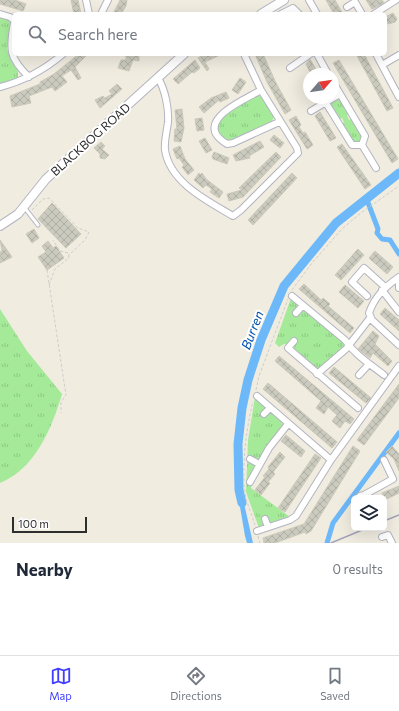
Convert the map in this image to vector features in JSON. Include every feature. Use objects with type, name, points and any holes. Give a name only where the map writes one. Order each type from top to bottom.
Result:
[{"type":"street","points":[[86,0],[89,12]]},
{"type":"street","points":[[102,12],[108,0]]},
{"type":"street","points":[[264,12],[284,0]]},
{"type":"street","points":[[309,0],[316,12]]},
{"type":"street","points":[[377,12],[397,0],[399,3]]},
{"type":"street","points":[[347,7],[355,2],[361,12]]},
{"type":"street","points":[[285,12],[293,8],[297,12]]},
{"type":"street","points":[[0,14],[10,16],[12,18]]},
{"type":"street","points":[[12,40],[12,52]]},
{"type":"street","points":[[382,65],[399,55]]},
{"type":"street","points":[[13,56],[28,77]]},
{"type":"street","points":[[0,87],[19,83],[43,70],[60,56]]},
{"type":"street","name":"BLACKBOG ROAD","points":[[0,226],[27,211],[46,179],[182,56]]},
{"type":"street","points":[[158,78],[168,114],[165,149],[170,163],[178,175],[194,192],[233,216],[241,210],[298,153],[297,148],[279,122],[261,90],[245,56]]},
{"type":"street","points":[[290,68],[307,56]]},
{"type":"street","points":[[318,56],[325,68]]},
{"type":"street","points":[[377,56],[399,97]]},
{"type":"street","points":[[261,90],[218,116],[214,125],[218,137],[221,141],[233,143],[279,122]]},
{"type":"street","points":[[340,94],[365,136],[365,141],[362,145]]},
{"type":"street","points":[[311,111],[324,104]]},
{"type":"street","points":[[327,104],[352,145],[362,145]]},
{"type":"street","points":[[362,145],[376,168]]},
{"type":"street","points":[[367,296],[363,289],[352,282],[364,268],[384,288],[399,312]]},
{"type":"street","points":[[317,374],[348,345],[370,318],[371,308],[384,288],[399,277]]},
{"type":"street","points":[[292,296],[348,345],[350,349],[384,375]]},
{"type":"street","points":[[296,313],[303,305]]},
{"type":"street","points":[[370,318],[399,345]]},
{"type":"street","points":[[294,341],[288,348],[358,408]]},
{"type":"street","points":[[359,375],[369,364]]},
{"type":"street","points":[[257,531],[290,520],[296,516],[331,460],[399,366]]},
{"type":"street","points":[[256,395],[331,460]]},
{"type":"street","points":[[264,414],[270,408]]},
{"type":"street","points":[[250,482],[269,448],[288,424]]},
{"type":"street","points":[[250,459],[259,464]]},
{"type":"street","points":[[366,495],[396,478],[385,470],[384,460]]},
{"type":"street","points":[[265,519],[268,527]]},
{"type":"street","points":[[382,537],[388,535],[392,543]]},
{"type":"lane","points":[[27,211],[38,225]]},
{"type":"path","points":[[260,543],[246,499],[244,462],[248,426],[259,376],[291,291],[312,263],[342,229],[399,186]]},
{"type":"path","points":[[27,211],[43,199],[49,198],[78,228],[88,231],[89,233],[85,240],[69,255],[68,260],[55,269],[49,286]]},
{"type":"path","points":[[53,240],[60,251],[66,252],[69,255]]},
{"type":"path","points":[[47,270],[66,395],[61,402],[60,412]]},
{"type":"green space","points":[[0,17],[8,19],[10,23],[7,49],[11,61],[18,71],[18,80],[0,83]]},
{"type":"green space","points":[[255,95],[262,97],[274,117],[271,123],[233,141],[224,140],[218,132],[217,125],[222,116]]},
{"type":"green space","points":[[339,99],[350,113],[347,115],[349,120],[353,118],[362,135],[360,142],[353,143],[341,124],[344,122],[342,118],[339,120],[331,107],[331,104],[339,104]]},
{"type":"green space","points":[[291,298],[301,311],[305,310],[344,343],[343,348],[319,370],[316,370],[292,349],[293,346],[284,344],[279,347],[275,343]]},
{"type":"green space","points":[[0,309],[27,351],[62,394],[47,433],[32,458],[12,477],[0,483]]},
{"type":"green space","points":[[255,397],[282,422],[283,426],[263,452],[248,481],[252,485],[251,488],[290,517],[259,528],[246,492],[248,440]]},
{"type":"water","points":[[241,490],[253,543],[247,543],[245,536],[238,495],[238,491]]},
{"type":"building","points":[[0,0],[15,0],[26,4],[23,11],[0,4]]},
{"type":"building","points":[[71,0],[78,0],[81,12],[74,12]]},
{"type":"building","points":[[120,0],[127,0],[126,6],[122,12],[114,12]]},
{"type":"building","points":[[326,0],[335,0],[342,12],[333,12]]},
{"type":"building","points":[[366,0],[382,0],[384,3],[372,9]]},
{"type":"building","points":[[393,13],[397,19],[395,22],[388,24],[387,16]]},
{"type":"building","points":[[76,56],[86,56],[75,67],[81,78],[78,80],[71,70],[62,76],[67,82],[55,91],[52,87],[29,96],[31,103],[12,107],[10,96],[40,84],[40,82],[54,74]]},
{"type":"building","points":[[126,56],[139,56],[139,61],[133,60],[129,71],[118,68],[121,60],[126,60]]},
{"type":"building","points":[[202,56],[218,56],[205,62],[209,69],[207,71],[198,58]]},
{"type":"building","points":[[256,56],[264,56],[276,83],[291,110],[285,114],[267,82]]},
{"type":"building","points":[[357,56],[365,56],[393,108],[387,111]]},
{"type":"building","points":[[310,59],[315,68],[308,68],[306,64]]},
{"type":"building","points":[[195,60],[200,68],[194,73],[192,72],[178,84],[173,79]]},
{"type":"building","points":[[339,60],[398,159],[392,163],[339,73],[339,68],[336,68],[333,63]]},
{"type":"building","points":[[240,78],[246,82],[238,94],[232,90]]},
{"type":"building","points":[[117,84],[122,89],[100,108],[95,100],[103,96],[105,98],[112,94],[109,91]]},
{"type":"building","points":[[226,92],[229,98],[220,102],[219,100],[204,113],[199,107],[211,98]]},
{"type":"building","points":[[182,109],[184,128],[181,142],[174,141],[175,129],[177,129],[175,110]]},
{"type":"building","points":[[320,112],[336,138],[330,141],[315,116]]},
{"type":"building","points":[[296,116],[301,125],[299,127],[303,133],[305,132],[313,145],[307,149],[289,120]]},
{"type":"building","points":[[202,118],[204,130],[197,131],[195,119]]},
{"type":"building","points":[[274,135],[284,143],[280,148],[270,140]]},
{"type":"building","points":[[205,138],[212,150],[206,153],[199,141]]},
{"type":"building","points":[[260,141],[264,147],[249,156],[250,158],[236,161],[233,155]]},
{"type":"building","points":[[101,142],[105,146],[102,149],[109,155],[105,159],[100,158],[100,154],[94,148]]},
{"type":"building","points":[[342,144],[371,185],[365,189],[337,147]]},
{"type":"building","points":[[180,146],[185,159],[194,170],[188,175],[182,167],[184,165],[179,158],[177,159],[173,149]]},
{"type":"building","points":[[214,152],[229,158],[227,164],[213,159],[212,157]]},
{"type":"building","points":[[276,152],[281,157],[243,197],[229,201],[227,194],[242,190],[239,188]]},
{"type":"building","points":[[199,173],[200,175],[202,173],[206,179],[223,192],[219,198],[210,192],[212,189],[206,185],[203,188],[194,180]]},
{"type":"building","points":[[292,173],[297,178],[253,225],[248,220]]},
{"type":"building","points":[[52,203],[81,234],[66,248],[38,219]]},
{"type":"building","points":[[34,229],[39,238],[32,243],[26,234]]},
{"type":"building","points":[[0,240],[12,257],[0,263],[0,252],[2,251]]},
{"type":"building","points":[[48,241],[53,248],[56,246],[64,258],[47,270],[38,257],[46,252],[42,246]]},
{"type":"building","points":[[358,249],[364,255],[341,280],[335,275]]},
{"type":"building","points":[[375,251],[393,267],[387,274],[369,258]]},
{"type":"building","points":[[304,284],[321,300],[323,298],[330,304],[328,306],[354,328],[350,333],[299,289]]},
{"type":"building","points":[[345,285],[364,301],[358,308],[339,292]]},
{"type":"building","points":[[385,308],[399,320],[399,331],[380,314]]},
{"type":"building","points":[[373,331],[379,336],[375,344],[392,361],[388,366],[373,353],[370,358],[358,349]]},
{"type":"building","points":[[279,356],[354,419],[350,424],[345,421],[340,428],[332,421],[337,415],[328,407],[324,414],[316,408],[321,401],[275,361]]},
{"type":"building","points":[[334,367],[371,398],[366,403],[329,373]]},
{"type":"building","points":[[268,383],[337,442],[332,448],[263,389]]},
{"type":"building","points":[[399,384],[399,398],[364,445],[357,440]]},
{"type":"building","points":[[286,435],[305,451],[301,457],[281,441]]},
{"type":"building","points":[[353,446],[360,451],[311,531],[306,534],[305,532],[275,543],[264,543],[263,538],[304,524]]},
{"type":"building","points":[[392,446],[399,454],[399,471],[394,459],[386,452]]},
{"type":"building","points":[[280,452],[285,457],[273,472],[275,474],[268,482],[270,483],[261,495],[255,490],[265,477],[263,476],[269,469],[268,467]]},
{"type":"building","points":[[315,454],[321,458],[285,512],[278,508]]},
{"type":"building","points":[[399,486],[399,493],[387,499],[387,495],[383,495],[382,493]]},
{"type":"waterway","name":"Burren","points":[[242,503],[239,490],[238,444],[242,408],[248,380],[261,340],[284,286],[336,223],[399,173]]},
{"type":"waterway","points":[[367,200],[378,229],[377,233],[382,239],[390,240],[399,254]]},
{"type":"waterway","points":[[327,543],[333,523],[399,433]]},
{"type":"railway","points":[[387,520],[399,515]]},
{"type":"railway","points":[[331,543],[360,531]]}]
